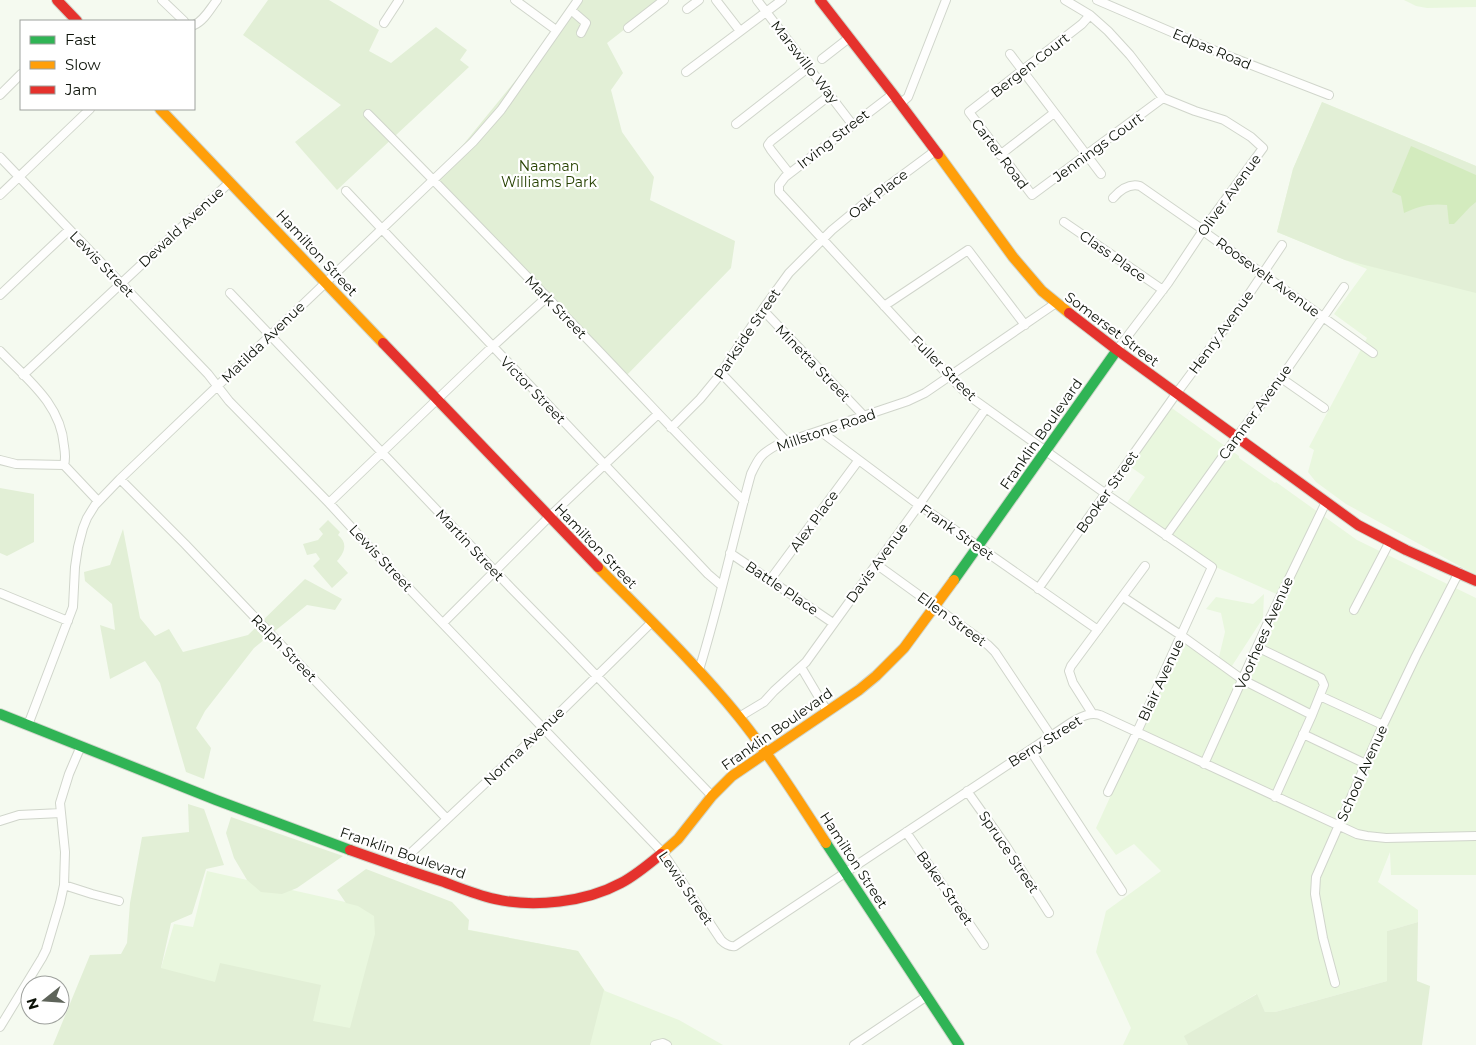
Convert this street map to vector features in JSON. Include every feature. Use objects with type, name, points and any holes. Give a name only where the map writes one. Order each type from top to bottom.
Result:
[{"type":"main road","points":[[57,0],[76,20]]},
{"type":"main road","name":"Somerset Street","points":[[820,0],[893,94],[1014,257],[1042,290],[1056,303],[1176,394],[1358,525],[1391,543],[1476,581]]},
{"type":"main road","name":"Hamilton Street","points":[[161,110],[549,517],[699,670],[766,752],[959,1045]]},
{"type":"main road","name":"Franklin Boulevard","points":[[0,714],[216,800],[396,867],[495,899],[539,903],[556,902],[594,894],[621,883],[646,867],[678,839],[712,796],[736,772],[859,690],[904,648],[936,606],[1117,350]]},
{"type":"street","points":[[162,0],[183,20]]},
{"type":"street","points":[[195,25],[204,17],[217,0]]},
{"type":"street","points":[[515,0],[556,30]]},
{"type":"street","name":"Matilda Avenue","points":[[28,725],[73,607],[78,547],[87,518],[98,501],[473,142],[501,110],[578,0]]},
{"type":"street","points":[[628,28],[664,0]]},
{"type":"street","points":[[687,9],[699,0]]},
{"type":"street","points":[[716,0],[740,31]]},
{"type":"street","name":"Marswillo Way","points":[[757,0],[852,124]]},
{"type":"street","points":[[686,72],[782,0]]},
{"type":"street","points":[[900,104],[908,97],[946,0]]},
{"type":"street","name":"Oliver Avenue","points":[[1064,0],[1090,15],[1119,43],[1163,98],[1224,120],[1251,137],[1263,148],[1163,290],[1117,350]]},
{"type":"street","name":"Edpas Road","points":[[1097,0],[1218,52],[1329,95]]},
{"type":"street","points":[[384,23],[395,1]]},
{"type":"street","points":[[571,10],[586,23],[581,33]]},
{"type":"street","name":"Bergen Court","points":[[969,112],[1082,24],[1090,15]]},
{"type":"street","points":[[822,59],[850,38]]},
{"type":"street","points":[[1010,54],[1101,174]]},
{"type":"street","points":[[736,124],[809,67]]},
{"type":"street","points":[[0,95],[20,75]]},
{"type":"street","name":"Irving Street","points":[[779,190],[779,185],[789,173],[893,94]]},
{"type":"street","points":[[789,173],[768,145],[830,95]]},
{"type":"street","name":"Jennings Court","points":[[1032,195],[1163,98]]},
{"type":"street","points":[[0,195],[89,110]]},
{"type":"street","name":"Carter Road","points":[[969,112],[1032,195]]},
{"type":"street","points":[[1000,155],[1054,113]]},
{"type":"street","name":"Mark Street","points":[[368,114],[744,501]]},
{"type":"street","name":"Oak Place","points":[[822,240],[861,206],[935,151]]},
{"type":"street","name":"Lewis Street","points":[[0,157],[208,374],[229,401],[663,852],[721,940],[732,947]]},
{"type":"street","name":"Dewald Avenue","points":[[23,375],[230,182]]},
{"type":"street","name":"Roosevelt Avenue","points":[[1113,198],[1124,188],[1136,184],[1199,227],[1373,353]]},
{"type":"street","name":"Fuller Street","points":[[779,190],[822,240],[969,396],[1212,567]]},
{"type":"street","name":"Victor Street","points":[[346,191],[708,574],[722,586]]},
{"type":"street","name":"Class Place","points":[[1064,222],[1163,290]]},
{"type":"street","points":[[0,295],[69,230]]},
{"type":"street","name":"Parkside Street","points":[[671,428],[700,399],[721,374],[790,273],[822,240]]},
{"type":"street","name":"Henry Avenue","points":[[1176,394],[1237,312],[1282,245]]},
{"type":"street","points":[[884,306],[968,250],[1025,325]]},
{"type":"street","name":"Camner Avenue","points":[[1166,536],[1281,378],[1344,287]]},
{"type":"street","name":"Martin Street","points":[[230,293],[712,796]]},
{"type":"street","points":[[329,503],[547,297]]},
{"type":"street","name":"Millstone Road","points":[[699,670],[744,501],[756,462],[762,454],[777,445],[925,394],[1056,303]]},
{"type":"street","name":"Minetta Street","points":[[763,310],[864,416]]},
{"type":"street","points":[[0,351],[44,396],[56,413],[64,436],[66,458],[64,465]]},
{"type":"street","points":[[721,374],[787,442]]},
{"type":"street","points":[[1281,378],[1324,408]]},
{"type":"street","name":"Booker Street","points":[[1038,589],[1176,394]]},
{"type":"street","name":"Davis Avenue","points":[[739,717],[764,702],[801,667],[919,505],[986,408]]},
{"type":"street","points":[[443,623],[494,570],[658,414]]},
{"type":"street","name":"Frank Street","points":[[820,431],[919,505],[1098,630]]},
{"type":"street","points":[[0,460],[16,464],[64,465],[98,501]]},
{"type":"street","name":"Alex Place","points":[[770,580],[858,461]]},
{"type":"street","name":"Ralph Street","points":[[120,479],[185,544],[447,819]]},
{"type":"street","name":"Voorhees Avenue","points":[[1204,764],[1326,502]]},
{"type":"street","points":[[1354,610],[1388,545],[1391,543]]},
{"type":"street","name":"Battle Place","points":[[730,553],[833,623]]},
{"type":"street","name":"Ellen Street","points":[[876,564],[978,636],[995,652],[1052,736]]},
{"type":"street","points":[[1092,714],[1073,683],[1069,671],[1145,566]]},
{"type":"street","name":"Blair Avenue","points":[[1108,792],[1182,636],[1212,567]]},
{"type":"street","name":"School Avenue","points":[[1335,983],[1314,894],[1316,877],[1383,725],[1459,572]]},
{"type":"street","points":[[0,593],[68,621]]},
{"type":"street","points":[[1123,597],[1243,680],[1312,715]]},
{"type":"street","name":"Norma Avenue","points":[[396,867],[544,728],[651,623]]},
{"type":"street","points":[[1257,647],[1322,678],[1324,685],[1275,797]]},
{"type":"street","points":[[801,667],[827,711]]},
{"type":"street","points":[[1320,696],[1383,725]]},
{"type":"street","name":"Berry Street","points":[[732,947],[1084,715],[1100,715],[1275,797],[1362,835],[1386,838],[1476,836]]},
{"type":"street","points":[[1303,734],[1366,764]]},
{"type":"street","points":[[0,1027],[46,950],[60,903],[64,884],[65,852],[60,803],[69,774],[82,746]]},
{"type":"street","points":[[1030,750],[1122,891]]},
{"type":"street","name":"Spruce Street","points":[[967,791],[1006,846],[1049,913]]},
{"type":"street","points":[[0,821],[19,815],[61,813]]},
{"type":"street","name":"Baker Street","points":[[906,832],[984,945]]},
{"type":"street","points":[[64,884],[120,901]]},
{"type":"street","points":[[854,1045],[927,996]]},
{"type":"street","points":[[655,1045],[663,1043],[667,1045]]},
{"type":"shaded area","points":[[1404,0],[1476,0],[1476,7],[1427,8],[1416,6]]},
{"type":"shaded area","points":[[1322,102],[1476,166],[1476,575],[1346,504],[1316,482],[1308,472],[1314,450],[1309,447],[1367,338],[1334,314],[1367,269],[1277,232],[1293,169]]},
{"type":"shaded area","points":[[1411,146],[1476,175],[1476,202],[1454,224],[1449,224],[1447,205],[1435,204],[1404,213],[1401,196],[1392,192]]},
{"type":"shaded area","points":[[1169,406],[1239,456],[1239,458],[1357,540],[1476,598],[1476,875],[1391,875],[1390,852],[1378,882],[1418,910],[1418,922],[1387,931],[1387,981],[1275,1012],[1265,1012],[1256,994],[1185,1037],[1188,1045],[1123,1045],[1131,1028],[1096,952],[1106,911],[1161,871],[1134,844],[1116,855],[1096,828],[1183,637],[1218,661],[1225,632],[1221,613],[1206,609],[1216,597],[1253,604],[1264,594],[1263,618],[1230,669],[1243,678],[1281,596],[1211,565],[1124,507],[1145,477],[1128,465]]},
{"type":"shaded area","points":[[207,871],[470,930],[578,951],[605,991],[679,1020],[723,1045],[196,1045],[161,968],[174,924],[193,927]]},
{"type":"green space","points":[[268,0],[329,0],[379,30],[369,51],[391,63],[436,27],[467,50],[460,60],[469,67],[337,190],[295,142],[341,105],[243,35]]},
{"type":"green space","name":"Naaman Williams Park","points":[[574,0],[658,0],[607,43],[623,73],[611,90],[622,132],[654,177],[650,200],[735,241],[731,268],[625,377],[436,178],[578,4]]},
{"type":"green space","points":[[1322,102],[1476,166],[1476,293],[1345,260],[1277,232],[1293,169]]},
{"type":"green space","points":[[0,488],[34,494],[34,542],[7,556],[0,553]]},
{"type":"green space","points":[[328,520],[340,532],[338,535],[343,541],[344,548],[337,561],[348,573],[332,588],[313,566],[320,559],[316,553],[307,555],[303,544],[318,540],[323,534],[319,529]]},
{"type":"green space","points":[[123,529],[140,618],[155,636],[169,629],[183,652],[248,635],[305,579],[342,599],[335,610],[307,605],[254,648],[205,711],[196,728],[211,748],[204,779],[186,772],[160,683],[145,661],[110,679],[100,625],[115,630],[112,604],[85,581],[84,572],[110,565]]},
{"type":"green space","points":[[188,804],[204,809],[224,865],[206,869],[192,914],[171,923],[161,968],[215,982],[220,963],[321,985],[313,1021],[350,1028],[375,934],[374,916],[358,906],[346,903],[337,890],[366,869],[452,902],[469,920],[468,930],[578,951],[604,990],[590,1045],[53,1045],[61,1025],[70,1025],[70,1004],[90,955],[121,954],[127,943],[130,903],[142,837],[189,832]]},
{"type":"green space","points":[[231,817],[343,856],[297,888],[282,894],[261,892],[247,880],[234,858],[226,833]]},
{"type":"green space","points":[[1418,922],[1417,981],[1430,986],[1422,1045],[1188,1045],[1184,1036],[1257,994],[1265,1012],[1275,1012],[1387,981],[1387,931]]},
{"type":"traffic: fast","points":[[954,580],[1117,350]]},
{"type":"traffic: fast","points":[[0,714],[216,800],[350,850]]},
{"type":"traffic: fast","points":[[826,843],[959,1045]]},
{"type":"traffic: slow","points":[[161,110],[383,343]]},
{"type":"traffic: slow","points":[[938,154],[1013,257],[1042,291],[1069,313]]},
{"type":"traffic: slow","points":[[598,567],[723,697],[773,763],[826,843]]},
{"type":"traffic: slow","points":[[661,854],[678,839],[712,796],[732,776],[859,690],[876,676],[904,648],[954,580]]},
{"type":"traffic: jam","points":[[57,0],[76,20]]},
{"type":"traffic: jam","points":[[820,0],[938,154]]},
{"type":"traffic: jam","points":[[1069,313],[1358,525],[1406,550],[1476,581]]},
{"type":"traffic: jam","points":[[383,343],[598,567]]},
{"type":"traffic: jam","points":[[350,850],[482,896],[510,902],[526,903],[576,899],[607,890],[632,876],[661,854]]}]
